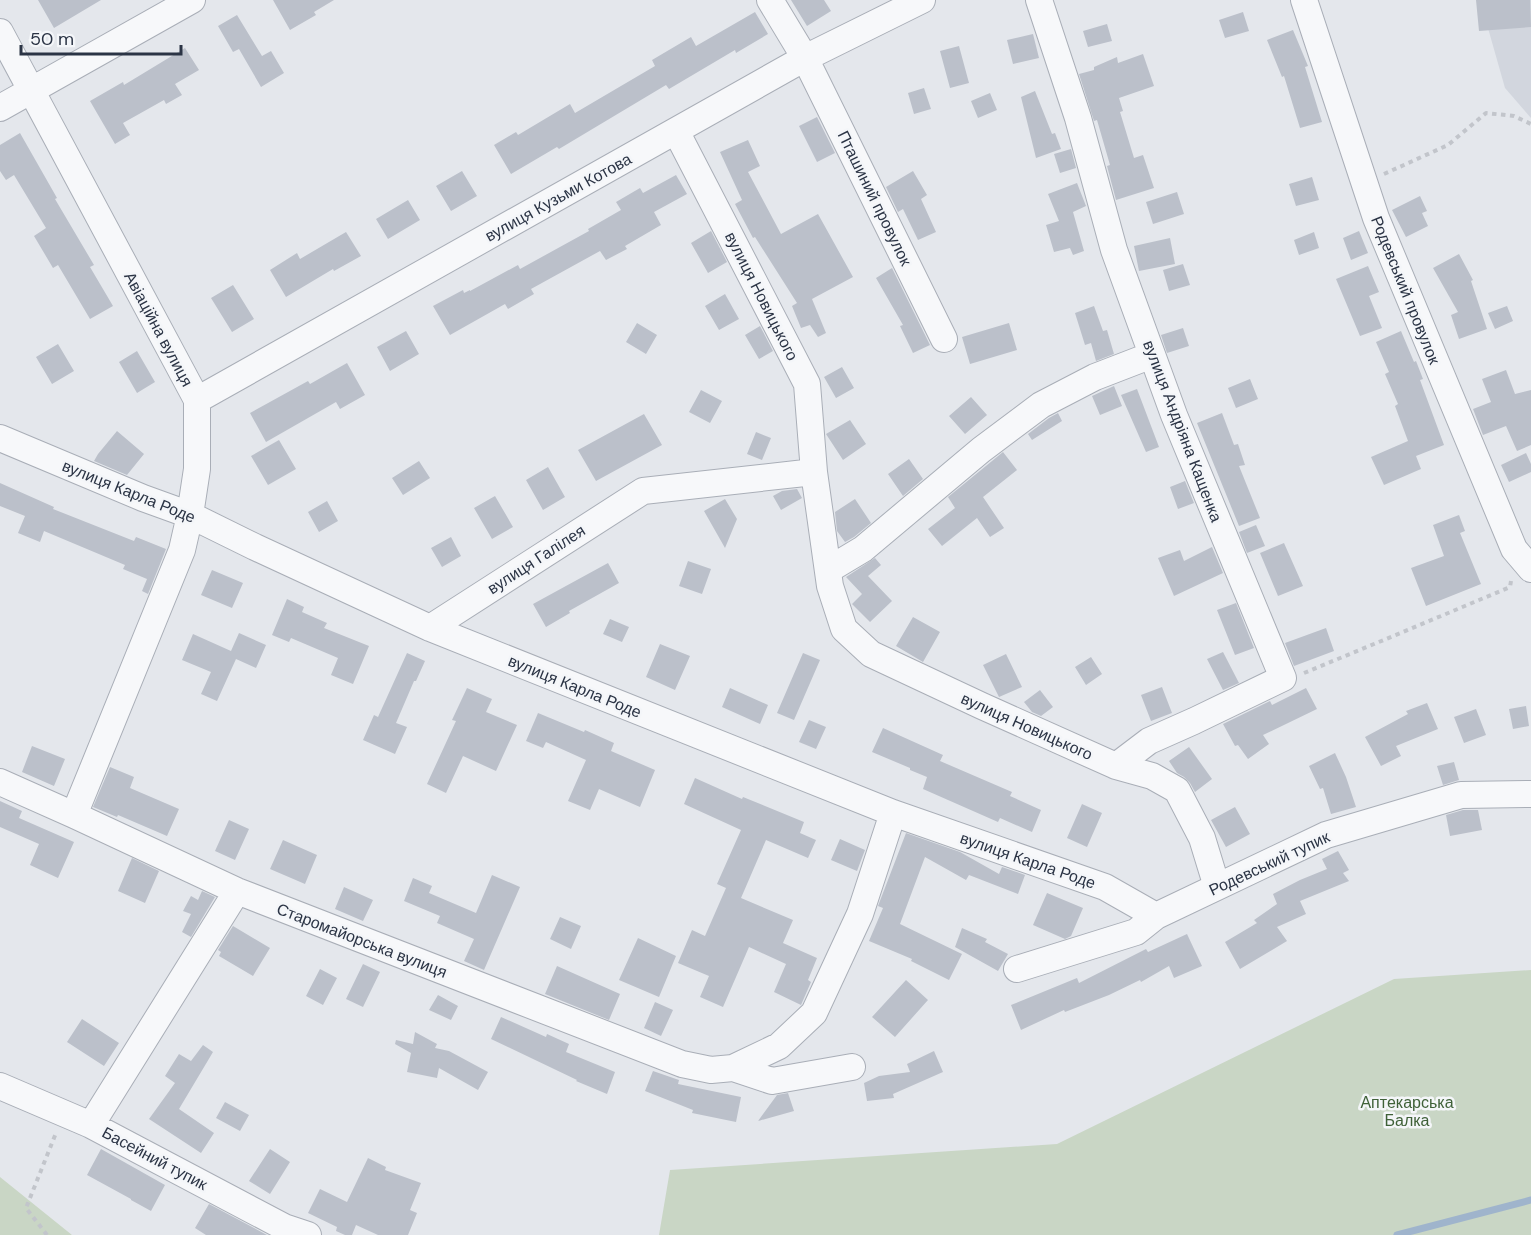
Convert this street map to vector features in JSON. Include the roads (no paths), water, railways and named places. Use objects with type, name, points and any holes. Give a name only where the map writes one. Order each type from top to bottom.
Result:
[{"type":"street","points":[[0,108],[192,0]]},
{"type":"street","name":"Пташиний провулок","points":[[770,0],[805,58],[944,339]]},
{"type":"street","name":"вулиця Кузьми Котова","points":[[197,400],[805,58],[922,0]]},
{"type":"street","name":"вулиця Андріяна Кащенка","points":[[1039,0],[1078,118],[1114,250],[1174,415],[1282,678],[1149,741],[1116,766]]},
{"type":"street","name":"Родевський провулок","points":[[1304,0],[1376,218],[1514,549],[1531,569]]},
{"type":"street","name":"Авіаційна вулиця","points":[[0,32],[197,400],[197,469],[182,550],[74,815]]},
{"type":"street","name":"вулиця Новицького","points":[[676,130],[807,384],[814,472],[830,586],[844,629],[871,654],[1116,766],[1152,776],[1177,790],[1202,838],[1217,887]]},
{"type":"street","points":[[828,570],[863,549],[981,450],[1041,405],[1095,377],[1152,355]]},
{"type":"street","name":"вулиця Карла Роде","points":[[0,438],[143,498],[190,515],[430,628],[893,813],[1104,887],[1156,916]]},
{"type":"street","name":"вулиця Галілея","points":[[430,628],[643,491],[814,472]]},
{"type":"street","name":"Старомайорська вулиця","points":[[0,782],[237,891],[682,1064],[711,1070],[733,1068],[779,1046],[814,1013],[860,914],[893,813]]},
{"type":"street","name":"Родевський тупик","points":[[1017,969],[1136,932],[1156,916],[1326,835],[1461,795],[1531,794]]},
{"type":"street","points":[[91,1125],[237,891]]},
{"type":"street","name":"Старомайорська вулиця","points":[[733,1068],[772,1081],[852,1067]]},
{"type":"street","name":"Басейний тупик","points":[[0,1086],[91,1125],[284,1227],[308,1235]]},
{"type":"waterway","points":[[1397,1235],[1531,1200]]},
{"type":"park label","name":"Аптекарська Балка","points":[[1407,1111]]}]
